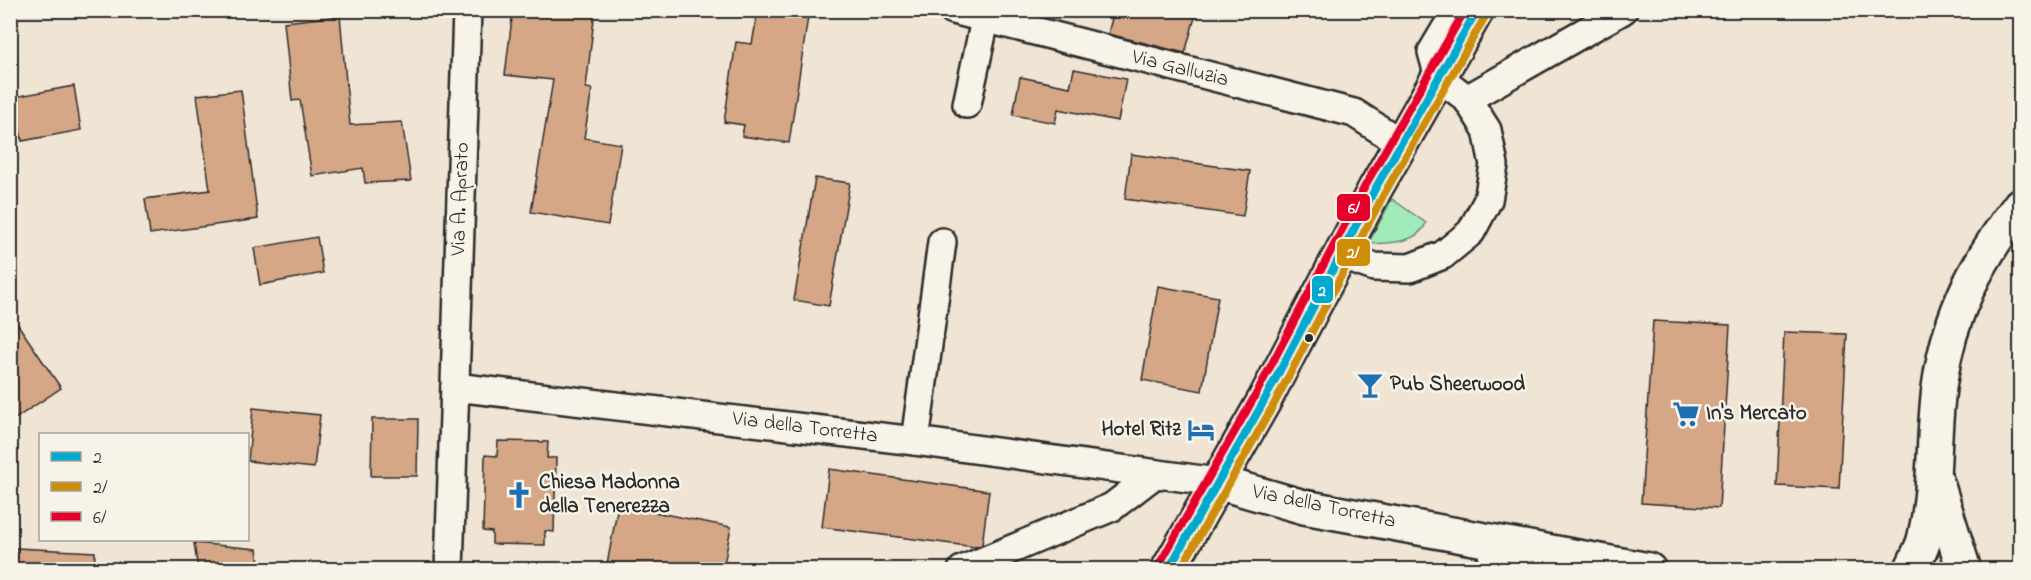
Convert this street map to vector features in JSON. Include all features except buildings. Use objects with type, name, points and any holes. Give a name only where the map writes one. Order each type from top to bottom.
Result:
[{"type":"main road","points":[[1168,570],[1264,401],[1401,143],[1477,10]]},
{"type":"main road","points":[[1911,570],[1925,537],[1934,473],[1940,382],[1948,341],[1960,302],[1979,264],[2020,205]]},
{"type":"main road","points":[[1934,473],[1964,570]]},
{"type":"main road","name":"Via della Torretta","points":[[1217,482],[1492,556],[1650,570]]},
{"type":"street","name":"Via A. Aprato","points":[[449,570],[467,10]]},
{"type":"street","name":"Via Galluzia","points":[[953,10],[1354,113],[1401,143]]},
{"type":"street","points":[[1340,255],[1374,267],[1410,267],[1443,255],[1471,232],[1488,200],[1494,165],[1486,130],[1467,99],[1439,77],[1432,52],[1457,10]]},
{"type":"street","points":[[1467,99],[1623,10]]},
{"type":"street","points":[[968,104],[985,20]]},
{"type":"street","points":[[915,441],[942,242]]},
{"type":"street","name":"Via della Torretta","points":[[455,387],[915,441],[1217,482]]},
{"type":"street","points":[[962,570],[1112,507],[1155,474]]},
{"type":"green space","points":[[1392,199],[1426,223],[1422,230],[1409,239],[1368,244]]},
{"type":"transit line","name":"6/","points":[[1159,565],[1255,396],[1366,184],[1465,10]]},
{"type":"transit line","name":"2","points":[[1168,570],[1264,401],[1375,189],[1477,10]]},
{"type":"transit line","name":"2/","points":[[1180,570],[1273,406],[1384,194],[1486,15]]},
{"type":"place","name":"Pub Sheerwood","points":[[1370,385]]},
{"type":"place","name":"In's Mercato","points":[[1686,414]]},
{"type":"place","name":"Hotel Ritz","points":[[1201,430]]},
{"type":"place","name":"Chiesa Madonna della Tenerezza","points":[[519,495]]}]
